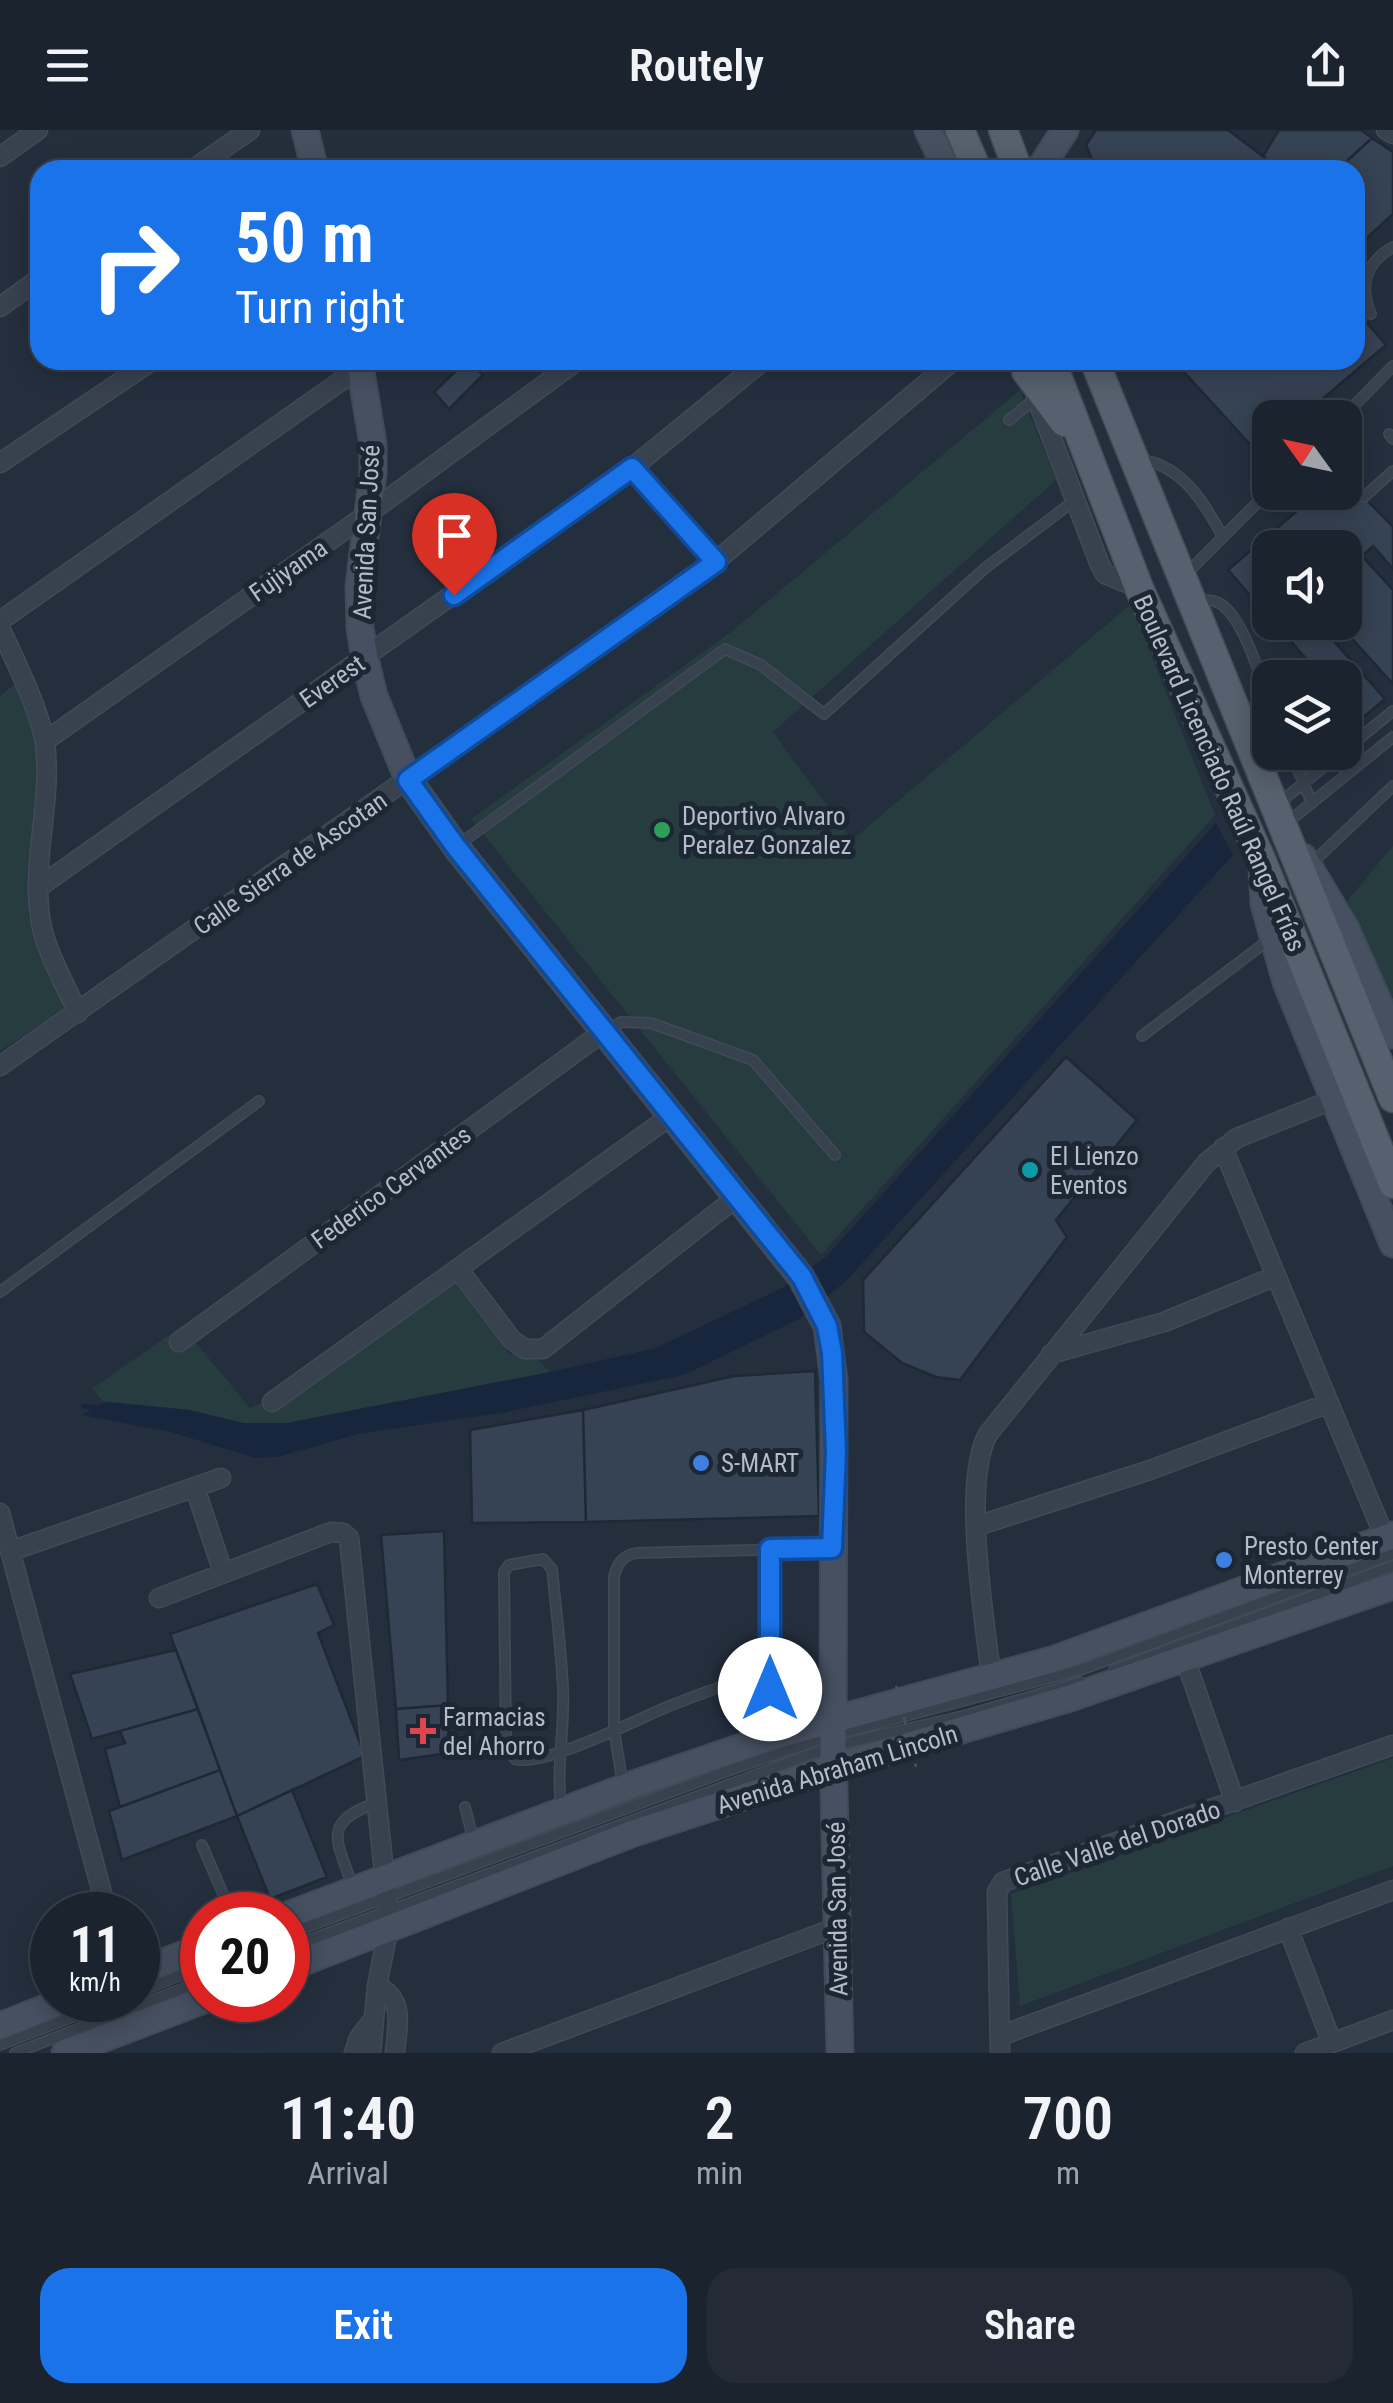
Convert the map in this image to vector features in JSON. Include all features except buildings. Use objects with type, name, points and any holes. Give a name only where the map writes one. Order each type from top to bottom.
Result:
[{"type":"main road","points":[[305,130],[312,160]]},
{"type":"main road","points":[[928,130],[942,160]]},
{"type":"main road","points":[[960,130],[973,160]]},
{"type":"main road","points":[[1003,130],[1014,160]]},
{"type":"main road","points":[[1045,160],[1064,130]]},
{"type":"main road","name":"Avenida San José","points":[[361,370],[373,444],[370,513],[359,586],[360,628],[374,696],[408,780],[456,847],[802,1277],[827,1326],[835,1416],[832,1548],[835,1928],[840,2053]]},
{"type":"main road","name":"Boulevard Licenciado Raúl Rangel Frías","points":[[1036,370],[1086,450],[1140,588],[1261,859],[1343,1094],[1393,1184]]},
{"type":"main road","name":"Boulevard Licenciado Raúl Rangel Frías","points":[[1098,370],[1388,1085]]},
{"type":"main road","points":[[1281,824],[1310,865],[1355,946],[1393,1035]]},
{"type":"main road","points":[[1261,859],[1264,904],[1272,938],[1343,1094],[1393,1244]]},
{"type":"main road","points":[[310,1907],[354,1890],[387,1903],[475,1845],[623,1788],[771,1737],[834,1742],[990,1678],[1390,1542]]},
{"type":"main road","name":"Avenida Abraham Lincoln","points":[[310,1954],[387,1903],[632,1834],[834,1742],[1070,1698],[1393,1586]]},
{"type":"main road","points":[[65,2053],[180,2009]]},
{"type":"main road","points":[[0,2026],[30,2014]]},
{"type":"street","points":[[0,157],[38,130]]},
{"type":"street","points":[[206,160],[250,130]]},
{"type":"street","points":[[1386,130],[1393,134]]},
{"type":"street","points":[[0,307],[30,285]]},
{"type":"street","points":[[0,463],[138,370]]},
{"type":"street","points":[[78,1013],[42,928],[39,888],[46,789],[44,741],[0,624],[352,370]]},
{"type":"street","name":"Fujiyama","points":[[44,741],[370,513],[564,370]]},
{"type":"street","name":"Everest","points":[[39,888],[632,468],[752,370]]},
{"type":"street","name":"Calle Sierra de Ascotan","points":[[0,1066],[716,562],[942,370]]},
{"type":"street","points":[[1033,370],[1036,398],[1106,574],[1140,588]]},
{"type":"street","points":[[632,468],[716,562]]},
{"type":"street","name":"Federico Cervantes","points":[[179,1342],[603,1032]]},
{"type":"street","points":[[990,1678],[976,1526],[977,1470],[982,1444],[997,1420],[1207,1162],[1257,1129],[1343,1094]]},
{"type":"street","points":[[272,1402],[672,1115]]},
{"type":"street","points":[[1223,1148],[1390,1542]]},
{"type":"street","points":[[459,1270],[512,1340],[525,1349],[543,1349],[737,1197]]},
{"type":"street","points":[[1050,1354],[1164,1322],[1276,1276]]},
{"type":"street","points":[[976,1526],[1150,1470],[1329,1403]]},
{"type":"street","points":[[11,1551],[221,1478]]},
{"type":"street","points":[[195,1488],[224,1572]]},
{"type":"street","points":[[0,1513],[102,1892]]},
{"type":"street","points":[[159,1598],[324,1535],[344,1533],[350,1546],[387,1903],[371,2053]]},
{"type":"street","points":[[1184,1656],[1235,1802]]},
{"type":"street","name":"Calle Valle del Dorado","points":[[1000,2044],[996,1892],[1003,1882],[1393,1745]]},
{"type":"street","points":[[1000,2044],[1393,1890]]},
{"type":"street","points":[[502,2053],[835,1928]]},
{"type":"street","points":[[1288,1928],[1332,2043]]},
{"type":"street","points":[[377,1986],[389,1992],[398,2005],[394,2053]]},
{"type":"street","points":[[354,2053],[358,2038],[374,2018]]},
{"type":"street","points":[[1304,2053],[1393,2020]]},
{"type":"lane","points":[[1365,286],[1366,274],[1382,252],[1393,246]]},
{"type":"lane","points":[[1365,301],[1370,314]]},
{"type":"lane","points":[[1360,400],[1393,366]]},
{"type":"lane","points":[[1009,420],[1036,398]]},
{"type":"lane","points":[[1134,458],[1152,461],[1175,473],[1197,495],[1223,537]]},
{"type":"lane","points":[[1364,497],[1393,471]]},
{"type":"lane","points":[[456,847],[726,649],[761,665],[824,714],[984,570],[1074,500]]},
{"type":"lane","points":[[1252,508],[1223,537],[1188,588],[1228,610],[1253,660]]},
{"type":"lane","points":[[1362,736],[1393,711]]},
{"type":"lane","points":[[1281,824],[1393,737]]},
{"type":"lane","points":[[1297,770],[1312,803]]},
{"type":"lane","points":[[1281,824],[1303,784],[1320,770]]},
{"type":"lane","points":[[1310,865],[1393,786]]},
{"type":"lane","points":[[1142,1036],[1272,938]]},
{"type":"lane","points":[[603,1032],[620,1022],[641,1021],[753,1060],[835,1156]]},
{"type":"lane","points":[[0,1292],[260,1102]]},
{"type":"lane","points":[[834,1742],[1083,1668],[1390,1542]]},
{"type":"lane","points":[[623,1788],[614,1730],[614,1576],[618,1564],[626,1555],[636,1553],[832,1548]]},
{"type":"lane","points":[[770,1549],[771,1737]]},
{"type":"lane","points":[[562,1811],[558,1772],[562,1750],[563,1688],[552,1569],[542,1560],[516,1562],[504,1572],[506,1744],[510,1754],[522,1762],[562,1750],[769,1670]]},
{"type":"lane","points":[[834,1742],[967,1715],[1089,1679],[1393,1566]]},
{"type":"lane","points":[[354,1890],[336,1836],[340,1822],[349,1812],[378,1802]]},
{"type":"lane","points":[[465,1807],[475,1845]]},
{"type":"lane","points":[[202,1845],[222,1892]]},
{"type":"lane","points":[[310,1927],[387,1903]]},
{"type":"lane","points":[[310,1938],[387,1903]]},
{"type":"lane","points":[[15,2053],[180,1989]]},
{"type":"lane","points":[[0,2045],[59,2022]]},
{"type":"path","points":[[896,1686],[916,1767]]},
{"type":"green space","name":"Deportivo Alvaro Peralez Gonzalez","points":[[1020,390],[1056,480],[773,732],[852,840],[1131,604],[1215,815],[821,1255],[471,819],[731,632]]},
{"type":"green space","points":[[15,684],[35,729],[42,811],[28,916],[70,1005],[0,1051],[0,696]]},
{"type":"green space","points":[[1393,846],[1393,1004],[1347,901]]},
{"type":"green space","points":[[458,1277],[509,1354],[534,1356],[550,1372],[287,1423],[243,1423],[189,1410],[102,1401],[93,1388],[182,1326],[250,1408],[269,1400]]},
{"type":"green space","points":[[1393,1758],[1393,1866],[1020,2006],[1011,1894]]},
{"type":"water","points":[[1216,823],[1233,855],[847,1280],[799,1319],[684,1375],[506,1412],[358,1434],[277,1457],[255,1458],[171,1432],[81,1415],[106,1402],[189,1410],[243,1423],[287,1423],[656,1348],[782,1288],[826,1257]]},
{"type":"waterway","points":[[84,1406],[101,1409]]},
{"type":"place","name":"Deportivo Alvaro Peralez Gonzalez","points":[[662,830]]},
{"type":"place","name":"El Lienzo Eventos","points":[[1030,1170]]},
{"type":"place","name":"S-MART","points":[[701,1463]]},
{"type":"place","name":"Presto Center Monterrey","points":[[1224,1560]]},
{"type":"place","name":"Farmacias del Ahorro","points":[[423,1731]]},
{"type":"route","points":[[454,595],[632,468],[716,562],[408,780],[456,847],[802,1277],[827,1326],[834,1380],[836,1452],[832,1548],[770,1549],[770,1689]]}]
